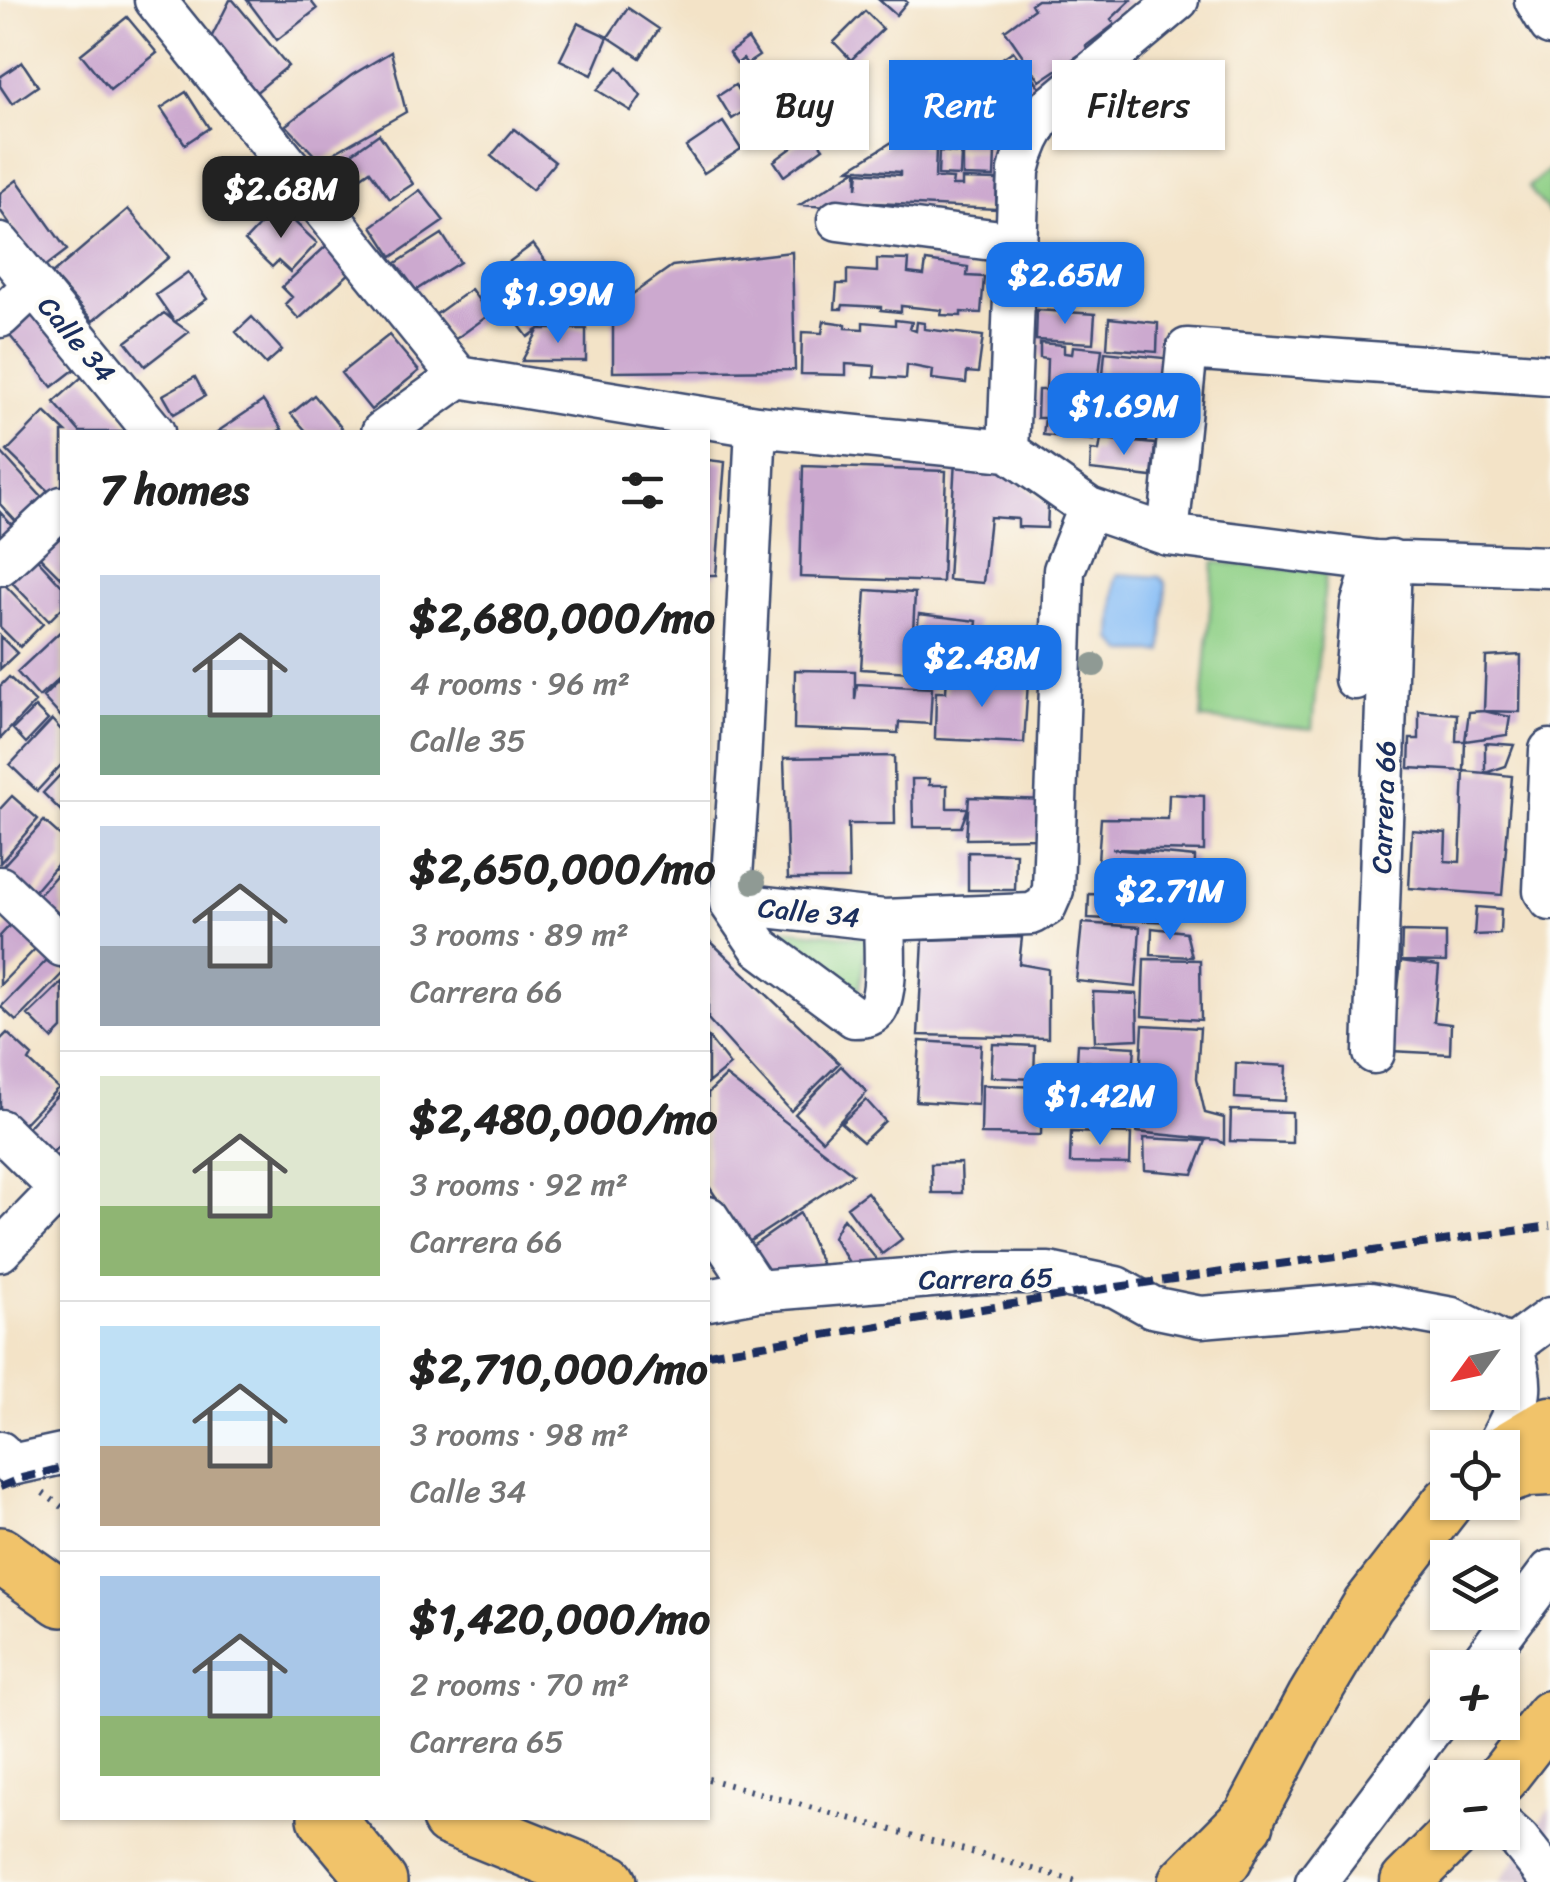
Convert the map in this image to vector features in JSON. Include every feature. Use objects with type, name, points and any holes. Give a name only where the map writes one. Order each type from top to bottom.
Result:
[{"type":"highway","points":[[328,1820],[379,1882]]},
{"type":"highway","points":[[427,1820],[526,1882]]},
{"type":"highway","points":[[455,1820],[609,1882]]},
{"type":"highway","points":[[1187,1882],[1246,1822]]},
{"type":"main road","points":[[1520,1438],[1550,1422]]},
{"type":"main road","points":[[1520,1474],[1550,1470]]},
{"type":"main road","points":[[1215,1882],[1313,1697],[1368,1604],[1433,1520]]},
{"type":"main road","points":[[1516,1760],[1550,1716]]},
{"type":"street","points":[[1008,451],[1023,150],[1048,110],[1178,0]]},
{"type":"street","points":[[1535,0],[1550,25]]},
{"type":"street","points":[[175,6],[459,377],[756,426],[1008,451],[1089,508],[1168,535],[1383,560],[1550,567]]},
{"type":"street","points":[[838,220],[1016,244]]},
{"type":"street","name":"Calle 34","points":[[0,244],[148,430]]},
{"type":"street","points":[[0,317],[33,286]]},
{"type":"street","points":[[1168,535],[1187,349],[1550,375]]},
{"type":"street","points":[[385,430],[459,377]]},
{"type":"street","name":"Calle 34","points":[[756,426],[730,903],[884,920],[1032,914],[1046,906],[1053,890],[1064,570],[1089,508]]},
{"type":"street","points":[[0,565],[60,509]]},
{"type":"street","points":[[1356,679],[1361,606],[1383,560]]},
{"type":"street","name":"Carrera 66","points":[[1374,1053],[1383,560]]},
{"type":"street","points":[[1550,750],[1544,892],[1550,900]]},
{"type":"street","points":[[0,887],[60,944]]},
{"type":"street","points":[[730,903],[760,947],[854,1018],[868,1017],[878,1008],[883,995],[884,920]]},
{"type":"street","points":[[0,1130],[60,1187]]},
{"type":"street","points":[[0,1251],[60,1189]]},
{"type":"street","points":[[710,1220],[757,1291]]},
{"type":"street","name":"Carrera 65","points":[[710,1300],[757,1291],[982,1273],[1049,1273],[1116,1287],[1152,1307],[1200,1317],[1370,1302],[1456,1320]]},
{"type":"street","points":[[1520,1333],[1550,1318]]},
{"type":"street","points":[[1520,1372],[1520,1399]]},
{"type":"street","points":[[6,1459],[60,1454]]},
{"type":"street","points":[[1491,1650],[1550,1571]]},
{"type":"street","points":[[1316,1882],[1430,1731]]},
{"type":"street","points":[[1520,1841],[1550,1880]]},
{"type":"path","points":[[710,1780],[1080,1882]]},
{"type":"shaded area","points":[[1550,1807],[1550,1882],[1500,1882]]},
{"type":"green space","points":[[1550,169],[1550,214],[1528,187]]},
{"type":"green space","points":[[1214,562],[1326,572],[1312,729],[1201,719]]},
{"type":"green space","points":[[782,929],[867,938],[857,1006],[781,948]]},
{"type":"water","points":[[1118,574],[1160,577],[1166,583],[1162,652],[1124,652],[1112,639]]},
{"type":"building","points":[[230,0],[288,66],[254,94],[209,42]]},
{"type":"building","points":[[247,0],[310,0],[317,9],[277,40]]},
{"type":"building","points":[[879,0],[905,0],[907,2],[896,15]]},
{"type":"building","points":[[1037,0],[1131,0],[1111,19],[1115,24],[1086,46],[1088,49],[1072,60],[1052,60],[1052,73],[1040,81],[1032,69],[1032,60],[1026,60],[1005,30],[1034,9],[1031,4]]},
{"type":"building","points":[[628,8],[659,29],[640,58],[608,37]]},
{"type":"building","points":[[865,11],[883,29],[851,60],[834,42]]},
{"type":"building","points":[[127,17],[157,53],[110,90],[81,54]]},
{"type":"building","points":[[578,23],[608,37],[592,75],[560,60]]},
{"type":"building","points":[[748,39],[759,56],[737,64],[729,53]]},
{"type":"building","points":[[1013,51],[1020,60],[1000,60]]},
{"type":"building","points":[[391,52],[406,112],[320,161],[286,125],[352,75]]},
{"type":"building","points":[[22,62],[38,86],[12,104],[0,86],[0,77]]},
{"type":"building","points":[[618,67],[641,96],[631,111],[597,90]]},
{"type":"building","points":[[1032,76],[1041,90],[1032,96]]},
{"type":"building","points":[[735,85],[740,93],[740,114],[732,119],[718,96]]},
{"type":"building","points":[[186,92],[209,128],[185,144],[161,108]]},
{"type":"building","points":[[723,122],[740,150],[704,173],[686,147]]},
{"type":"building","points":[[514,129],[555,162],[532,190],[491,156]]},
{"type":"building","points":[[379,134],[413,184],[390,199],[370,171],[345,188],[331,168]]},
{"type":"building","points":[[889,144],[889,150],[936,150],[935,178],[953,179],[952,186],[962,186],[962,179],[997,180],[996,209],[857,202],[857,209],[800,205],[857,169],[849,169]],"holes":[[[857,169],[900,172],[859,172],[857,188]]]},
{"type":"building","points":[[789,150],[820,150],[784,176],[774,161]]},
{"type":"building","points":[[939,151],[961,153],[960,176],[938,175]]},
{"type":"building","points":[[963,151],[995,152],[994,177],[963,176]]},
{"type":"building","points":[[17,180],[67,250],[42,269],[0,210],[0,193]]},
{"type":"building","points":[[420,190],[444,221],[392,257],[372,226]]},
{"type":"building","points":[[278,206],[317,243],[290,272],[278,261],[272,267],[245,241]]},
{"type":"building","points":[[128,209],[169,257],[93,321],[52,274]]},
{"type":"building","points":[[442,234],[460,262],[416,290],[396,263]]},
{"type":"building","points":[[533,244],[576,302],[528,337],[485,280]]},
{"type":"building","points":[[326,246],[351,272],[299,319],[285,304],[292,297],[282,287]]},
{"type":"building","points":[[792,252],[795,370],[613,372],[613,308],[672,266]]},
{"type":"building","points":[[877,259],[909,260],[908,273],[924,275],[926,261],[968,267],[967,276],[984,277],[981,313],[941,315],[942,310],[901,306],[901,312],[843,305],[842,309],[835,309],[837,284],[847,284],[847,270],[877,272]]},
{"type":"building","points":[[188,272],[207,299],[175,322],[189,332],[145,366],[126,342],[164,313],[174,321],[156,295]]},
{"type":"building","points":[[471,289],[489,315],[453,341],[435,315]]},
{"type":"building","points":[[27,302],[79,366],[52,387],[1,325]]},
{"type":"building","points":[[1037,310],[1095,314],[1093,343],[1036,340]]},
{"type":"building","points":[[252,317],[282,350],[266,364],[236,332]]},
{"type":"building","points":[[1109,318],[1158,323],[1157,352],[1107,348]]},
{"type":"building","points":[[895,320],[912,322],[910,329],[916,331],[917,322],[924,323],[924,329],[983,336],[978,373],[967,372],[966,383],[932,379],[933,370],[907,365],[906,379],[874,377],[875,366],[846,364],[846,375],[801,374],[802,332],[822,333],[824,321],[863,329],[863,322],[895,325]]},
{"type":"building","points":[[539,329],[586,329],[586,361],[522,361]]},
{"type":"building","points":[[389,335],[419,371],[371,410],[341,373]]},
{"type":"building","points":[[1040,343],[1064,345],[1064,353],[1072,354],[1073,346],[1102,349],[1099,375],[1103,375],[1105,352],[1174,359],[1172,383],[1101,378],[1100,388],[1080,388],[1079,401],[1096,402],[1094,429],[1097,409],[1151,415],[1147,441],[1043,435],[1045,418],[1037,418],[1038,390],[1046,390],[1047,359],[1040,358]]},
{"type":"building","points":[[83,376],[128,427],[78,430],[54,402]]},
{"type":"building","points":[[195,377],[205,396],[174,414],[163,395]]},
{"type":"building","points":[[314,395],[343,430],[305,430],[291,414]]},
{"type":"building","points":[[263,401],[282,429],[280,430],[220,430]]},
{"type":"building","points":[[45,412],[64,430],[60,430],[60,492],[55,498],[7,451]]},
{"type":"building","points":[[1101,439],[1155,444],[1152,477],[1090,470],[1091,450],[1099,451]]},
{"type":"building","points":[[0,451],[48,504],[22,528],[0,504]]},
{"type":"building","points":[[710,460],[725,462],[716,575],[710,575]]},
{"type":"building","points":[[955,460],[997,463],[1048,506],[1047,528],[1018,527],[1018,519],[990,517],[983,583],[948,580]]},
{"type":"building","points":[[803,466],[946,471],[942,582],[800,577]]},
{"type":"building","points":[[0,512],[16,530],[0,545]]},
{"type":"building","points":[[60,526],[60,577],[32,549]]},
{"type":"building","points":[[29,550],[60,584],[60,610],[49,621],[4,574]]},
{"type":"building","points":[[0,580],[43,624],[20,647],[0,627]]},
{"type":"building","points":[[866,590],[915,593],[911,672],[861,669]]},
{"type":"building","points":[[919,614],[977,621],[972,664],[949,661],[948,671],[913,667]]},
{"type":"building","points":[[60,632],[60,678],[39,697],[17,672]]},
{"type":"building","points":[[0,636],[17,653],[0,669]]},
{"type":"building","points":[[1521,655],[1520,712],[1484,711],[1486,657]]},
{"type":"building","points":[[795,670],[855,671],[855,700],[857,684],[932,688],[930,724],[899,722],[898,733],[794,729]]},
{"type":"building","points":[[947,676],[1028,682],[1024,743],[935,739],[936,692],[946,692]]},
{"type":"building","points":[[9,677],[35,702],[0,739],[0,686]]},
{"type":"building","points":[[60,680],[60,716],[43,697]]},
{"type":"building","points":[[35,707],[48,720],[26,743],[13,729]]},
{"type":"building","points":[[1419,711],[1457,714],[1456,741],[1465,741],[1464,771],[1409,768],[1410,739],[1419,739]]},
{"type":"building","points":[[1469,712],[1510,717],[1507,735],[1465,741]]},
{"type":"building","points":[[52,720],[60,729],[60,766],[37,791],[10,765]]},
{"type":"building","points":[[1485,743],[1514,745],[1506,766],[1485,773]]},
{"type":"building","points":[[894,756],[895,824],[848,824],[849,879],[788,879],[784,758]]},
{"type":"building","points":[[1464,771],[1512,776],[1502,895],[1409,888],[1412,830],[1446,833],[1445,861],[1460,862]]},
{"type":"building","points":[[60,775],[60,810],[43,793]]},
{"type":"building","points":[[912,779],[929,779],[929,785],[947,785],[947,808],[968,808],[961,827],[913,827]]},
{"type":"building","points":[[1169,794],[1204,796],[1204,851],[1112,849],[1195,857],[1194,883],[1097,876],[1101,818],[1168,819]]},
{"type":"building","points":[[12,796],[38,819],[0,863],[0,809]]},
{"type":"building","points":[[969,797],[1047,800],[1045,838],[966,839]]},
{"type":"building","points":[[44,821],[60,835],[60,861],[32,894],[2,867]]},
{"type":"building","points":[[968,852],[1016,853],[1015,890],[968,890]]},
{"type":"building","points":[[60,871],[60,919],[36,898]]},
{"type":"building","points":[[1089,894],[1170,898],[1170,922],[1088,918]]},
{"type":"building","points":[[1476,907],[1501,909],[1500,934],[1474,935]]},
{"type":"building","points":[[12,923],[37,947],[0,985],[0,936]]},
{"type":"building","points":[[1082,923],[1140,927],[1136,987],[1076,981]]},
{"type":"building","points":[[1152,928],[1186,932],[1192,957],[1151,955]]},
{"type":"building","points":[[1402,932],[1446,933],[1446,962],[1401,961]]},
{"type":"building","points":[[1022,937],[1019,964],[1048,969],[1048,1038],[918,1035],[923,940]]},
{"type":"building","points":[[710,941],[839,1063],[791,1111],[710,1021]]},
{"type":"building","points":[[50,957],[60,967],[60,976],[16,1021],[1,1007]]},
{"type":"building","points":[[1144,959],[1200,960],[1201,1020],[1142,1016]]},
{"type":"building","points":[[1401,961],[1439,966],[1434,1022],[1451,1024],[1450,1054],[1391,1051]]},
{"type":"building","points":[[60,984],[60,1031],[52,1039],[28,1015]]},
{"type":"building","points":[[1093,992],[1137,994],[1138,1039],[1095,1041]]},
{"type":"building","points":[[1143,1025],[1200,1028],[1197,1078],[1205,1113],[1224,1118],[1224,1144],[1218,1140],[1137,1132]]},
{"type":"building","points":[[7,1033],[58,1088],[18,1130],[0,1112],[0,1040]]},
{"type":"building","points":[[710,1040],[730,1065],[710,1081]]},
{"type":"building","points":[[920,1041],[981,1045],[978,1105],[916,1101]]},
{"type":"building","points":[[993,1044],[1035,1046],[1034,1079],[991,1077]]},
{"type":"building","points":[[1078,1044],[1135,1047],[1133,1072],[1091,1069],[1090,1062],[1077,1061]]},
{"type":"building","points":[[1236,1063],[1287,1066],[1285,1101],[1235,1098]]},
{"type":"building","points":[[841,1066],[867,1092],[822,1140],[795,1114]]},
{"type":"building","points":[[726,1076],[853,1174],[747,1243],[710,1188],[710,1091]]},
{"type":"building","points":[[982,1085],[1042,1087],[1041,1135],[981,1134]]},
{"type":"building","points":[[60,1092],[60,1144],[52,1153],[26,1129]]},
{"type":"building","points":[[866,1100],[885,1121],[863,1142],[841,1123]]},
{"type":"building","points":[[1231,1110],[1292,1112],[1292,1143],[1230,1141]]},
{"type":"building","points":[[1071,1132],[1131,1134],[1130,1164],[1070,1163]]},
{"type":"building","points":[[1144,1138],[1206,1141],[1193,1174],[1145,1170]]},
{"type":"building","points":[[961,1163],[962,1193],[932,1193],[931,1164]]},
{"type":"building","points":[[867,1192],[902,1239],[882,1254],[847,1207]]},
{"type":"building","points":[[800,1213],[821,1263],[808,1278],[770,1282],[748,1249]]},
{"type":"building","points":[[843,1218],[877,1260],[855,1272],[833,1237]]},
{"type":"railway","points":[[710,1354],[1116,1287],[1550,1226]]},
{"type":"railway","points":[[0,1487],[60,1468]]}]
